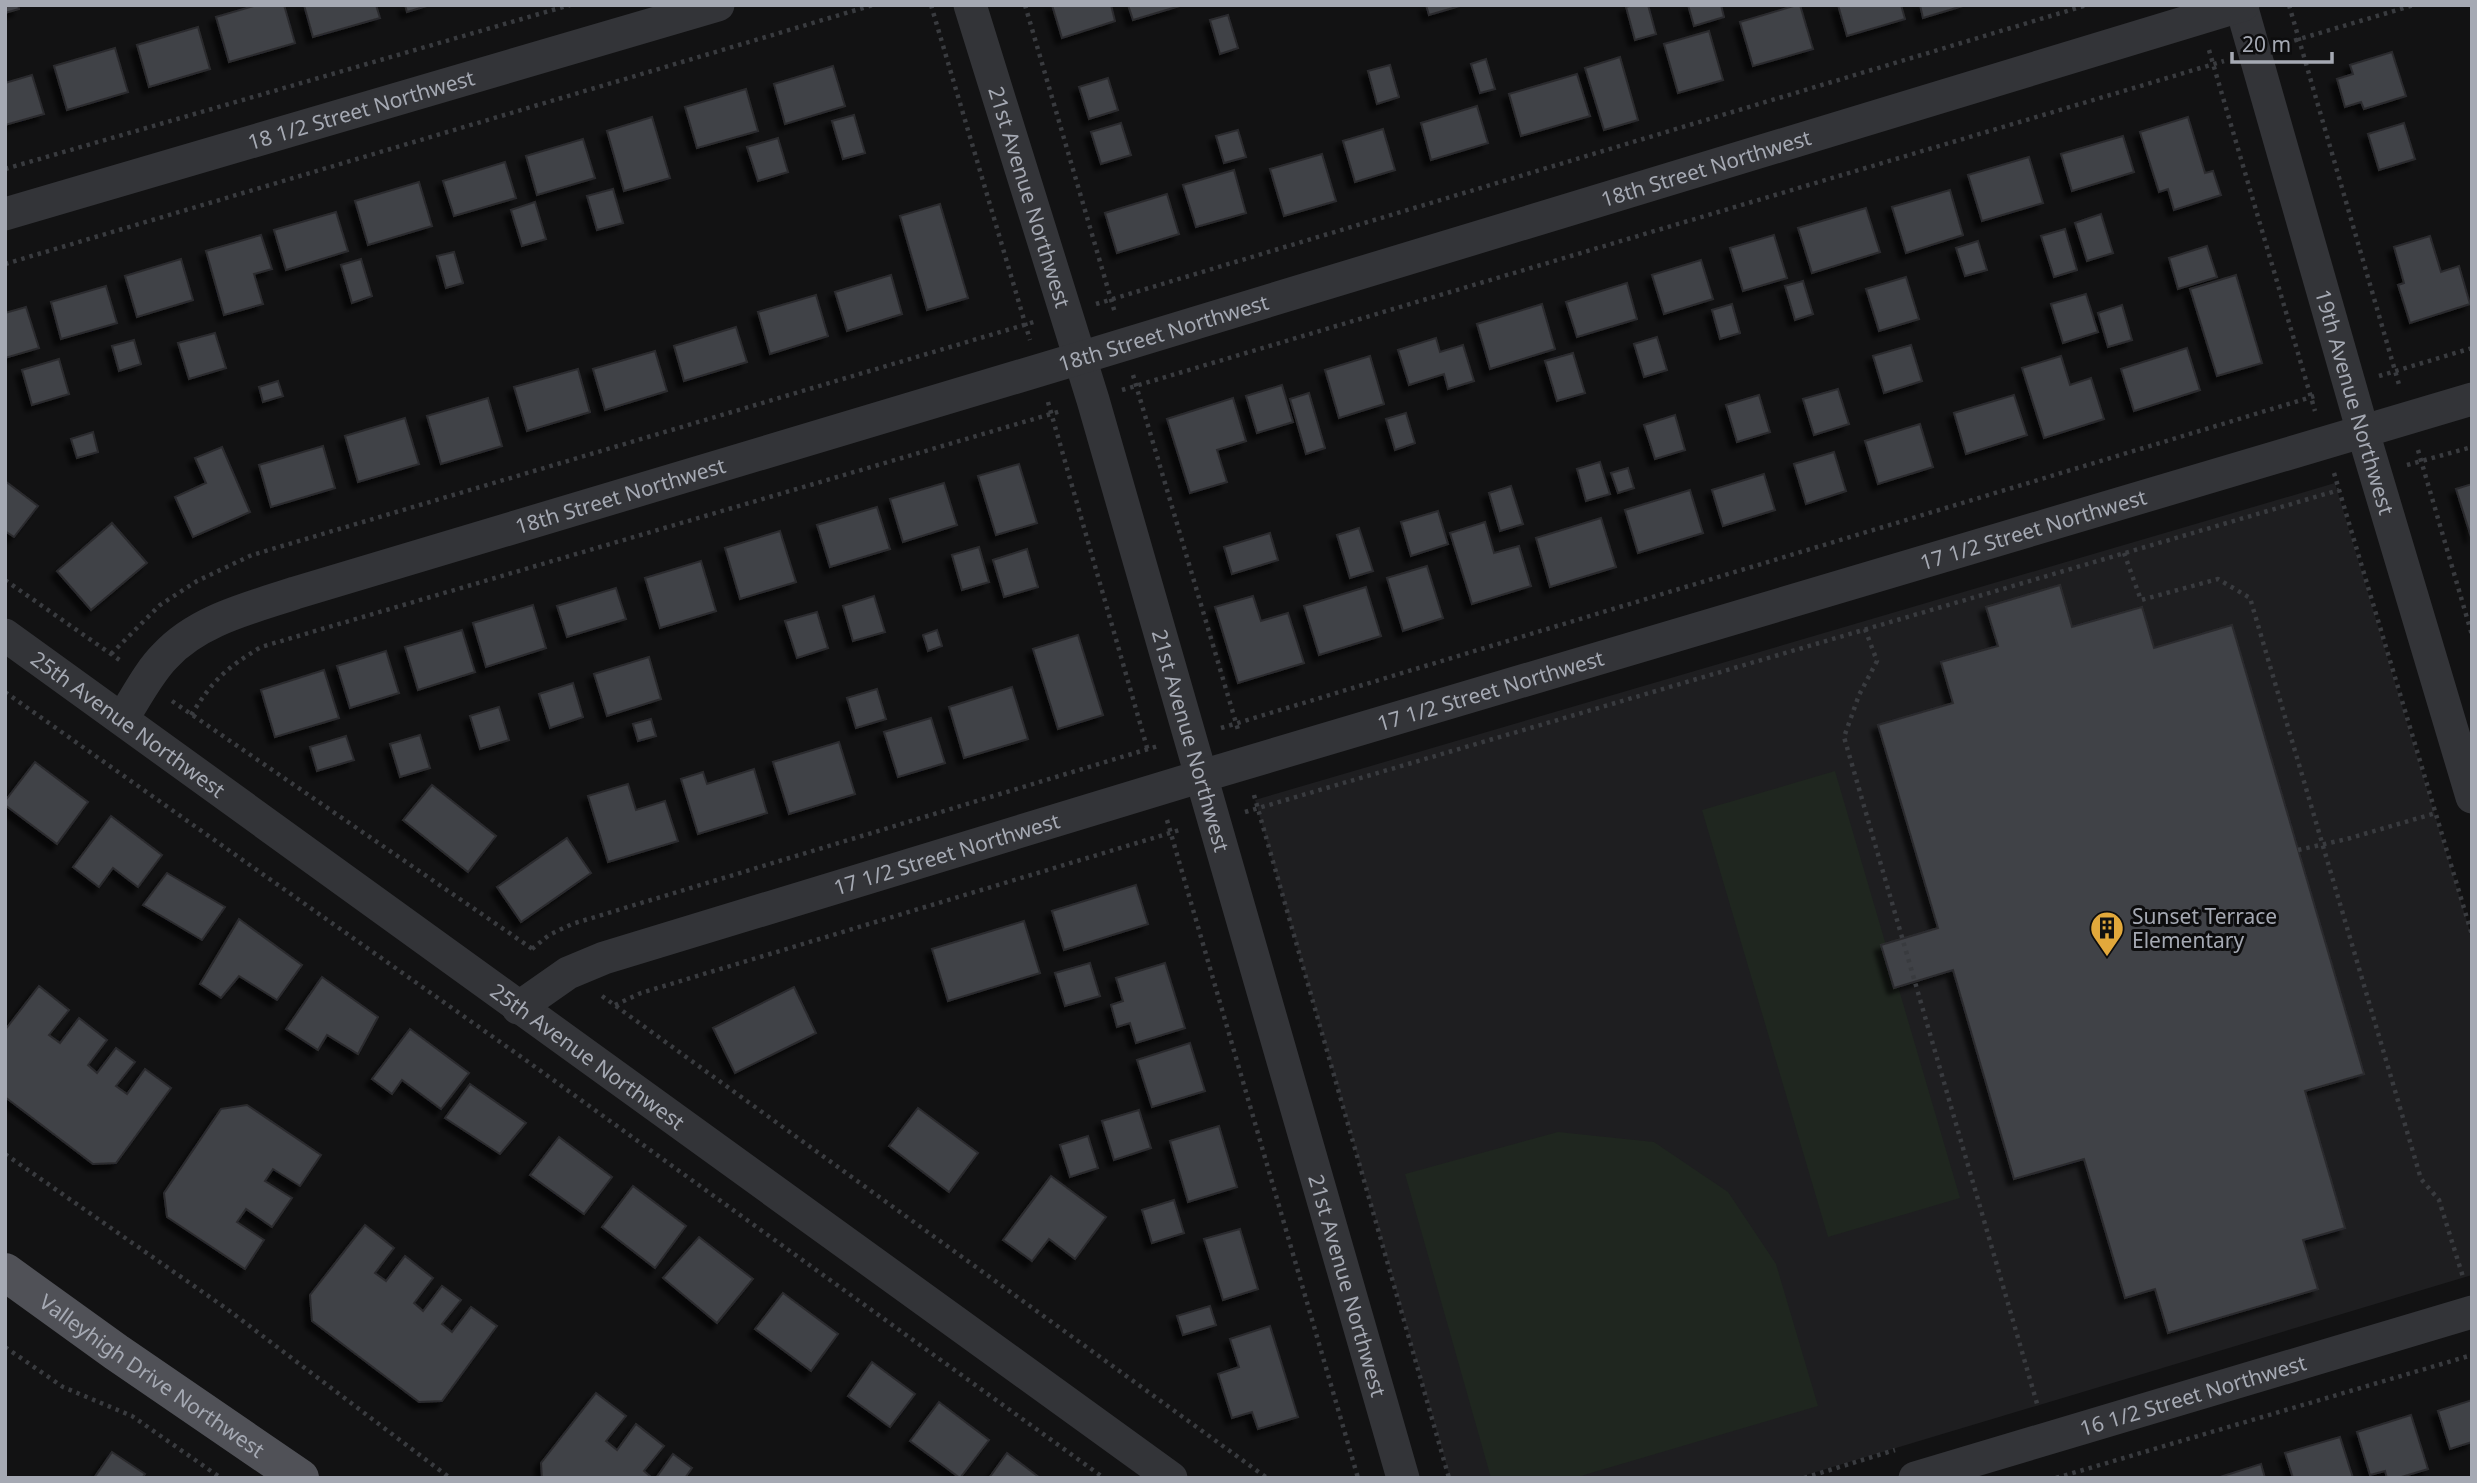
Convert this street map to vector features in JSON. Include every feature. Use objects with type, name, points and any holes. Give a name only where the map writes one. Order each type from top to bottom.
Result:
[{"type":"main road","name":"Valleyhigh Drive Northwest","points":[[5,1272],[300,1478]]},
{"type":"street","name":"18 1/2 Street Northwest","points":[[5,214],[718,5]]},
{"type":"street","name":"21st Avenue Northwest","points":[[970,5],[1080,358],[1403,1478]]},
{"type":"street","name":"18th Street Northwest","points":[[122,719],[164,656],[198,629],[238,612],[2241,5]]},
{"type":"street","name":"19th Avenue Northwest","points":[[2241,5],[2363,432],[2472,797]]},
{"type":"street","name":"17 1/2 Street Northwest","points":[[518,1008],[568,973],[604,958],[1202,776],[2472,399]]},
{"type":"street","name":"25th Avenue Northwest","points":[[5,635],[1171,1478]]},
{"type":"street","name":"16 1/2 Street Northwest","points":[[1915,1478],[2472,1312]]},
{"type":"path","points":[[5,169],[570,5]]},
{"type":"path","points":[[5,264],[873,5]]},
{"type":"path","points":[[5,580],[111,654],[160,605],[197,581],[252,555],[1025,325],[930,5]]},
{"type":"path","points":[[1026,5],[1111,299],[2087,5]]},
{"type":"path","points":[[2290,5],[2396,371],[2472,348]]},
{"type":"path","points":[[2298,40],[2414,5]]},
{"type":"path","points":[[2213,64],[2311,397],[1236,723],[1136,386],[2213,64]]},
{"type":"path","points":[[1052,414],[1147,749],[572,923],[549,935],[532,949],[191,715],[210,685],[231,665],[261,647],[1052,414]]},
{"type":"path","points":[[2472,447],[2421,462],[2472,635]]},
{"type":"path","points":[[1449,1478],[1258,808],[2339,489],[2472,935]]},
{"type":"path","points":[[2124,553],[2141,600],[2218,579],[2250,598],[2421,1179],[2439,1200],[2463,1278]]},
{"type":"path","points":[[1865,629],[1877,661],[1859,695],[1844,737],[2047,1438]]},
{"type":"path","points":[[5,692],[527,1061],[1104,1478]]},
{"type":"path","points":[[2298,850],[2435,813]]},
{"type":"path","points":[[1268,1478],[615,1005],[641,993],[1171,833],[1358,1478]]},
{"type":"path","points":[[5,1154],[227,1309],[450,1478]]},
{"type":"path","points":[[5,1347],[63,1387],[132,1416],[220,1478]]},
{"type":"path","points":[[2056,1478],[2472,1355]]},
{"type":"shaded area","points":[[2335,483],[2472,938],[2472,1275],[1796,1478],[1450,1478],[1255,800]]},
{"type":"shaded area","points":[[1835,771],[1960,1198],[1828,1237],[1702,810]]},
{"type":"shaded area","points":[[1558,1132],[1654,1142],[1728,1192],[1776,1264],[1818,1406],[1574,1478],[1491,1478],[1405,1174]]},
{"type":"building","points":[[5,5],[18,5],[19,9],[5,13]]},
{"type":"building","points":[[257,5],[284,5],[295,43],[229,62],[216,17]]},
{"type":"building","points":[[304,5],[376,5],[380,18],[313,37]]},
{"type":"building","points":[[405,5],[430,5],[407,12]]},
{"type":"building","points":[[1052,5],[1111,5],[1115,21],[1062,38]]},
{"type":"building","points":[[1128,5],[1183,5],[1133,20]]},
{"type":"building","points":[[1426,5],[1463,5],[1429,15]]},
{"type":"building","points":[[1648,5],[1656,34],[1635,40],[1626,7]]},
{"type":"building","points":[[1688,5],[1721,5],[1724,17],[1694,26]]},
{"type":"building","points":[[1800,5],[1813,49],[1753,66],[1740,22]]},
{"type":"building","points":[[1838,5],[1901,5],[1905,19],[1847,36]]},
{"type":"building","points":[[1920,5],[1966,5],[1923,18]]},
{"type":"building","points":[[1228,15],[1238,48],[1220,54],[1210,20]]},
{"type":"building","points":[[198,27],[210,69],[149,87],[137,45]]},
{"type":"building","points":[[1709,31],[1723,80],[1678,93],[1664,44]]},
{"type":"building","points":[[115,48],[128,92],[67,110],[54,66]]},
{"type":"building","points":[[2392,52],[2406,96],[2364,109],[2361,102],[2345,107],[2337,79],[2353,74],[2350,65]]},
{"type":"building","points":[[1620,57],[1638,120],[1604,130],[1585,68]]},
{"type":"building","points":[[1486,59],[1495,89],[1480,93],[1471,64]]},
{"type":"building","points":[[1390,65],[1399,97],[1377,104],[1368,71]]},
{"type":"building","points":[[833,66],[845,106],[785,124],[774,84]]},
{"type":"building","points":[[1577,74],[1590,116],[1521,136],[1509,94]]},
{"type":"building","points":[[32,75],[44,114],[5,125],[5,83]]},
{"type":"building","points":[[1108,78],[1118,110],[1089,119],[1079,87]]},
{"type":"building","points":[[746,89],[758,131],[697,148],[685,107]]},
{"type":"building","points":[[1477,106],[1488,143],[1431,160],[1421,123]]},
{"type":"building","points":[[854,115],[865,153],[843,159],[832,121]]},
{"type":"building","points":[[652,117],[670,178],[624,191],[607,131]]},
{"type":"building","points":[[2188,117],[2205,173],[2213,171],[2221,195],[2174,210],[2168,189],[2159,192],[2140,132]]},
{"type":"building","points":[[1121,123],[1131,155],[1101,164],[1091,132]]},
{"type":"building","points":[[2404,123],[2415,159],[2379,170],[2368,134]]},
{"type":"building","points":[[1383,129],[1395,170],[1355,182],[1343,141]]},
{"type":"building","points":[[1238,130],[1246,157],[1224,163],[1216,136]]},
{"type":"building","points":[[2123,136],[2134,172],[2072,191],[2061,154]]},
{"type":"building","points":[[778,138],[788,172],[758,181],[747,147]]},
{"type":"building","points":[[583,139],[595,178],[537,195],[526,156]]},
{"type":"building","points":[[1322,154],[1336,201],[1284,216],[1270,169]]},
{"type":"building","points":[[2029,157],[2043,203],[1982,221],[1968,175]]},
{"type":"building","points":[[505,162],[516,198],[454,216],[443,181]]},
{"type":"building","points":[[1234,170],[1246,213],[1196,227],[1183,185]]},
{"type":"building","points":[[419,182],[432,226],[368,245],[355,201]]},
{"type":"building","points":[[613,189],[623,223],[597,230],[587,196]]},
{"type":"building","points":[[1950,190],[1963,235],[1906,253],[1892,207]]},
{"type":"building","points":[[1167,194],[1179,234],[1117,253],[1105,213]]},
{"type":"building","points":[[535,202],[546,239],[522,246],[511,210]]},
{"type":"building","points":[[940,204],[968,298],[927,310],[900,216]]},
{"type":"building","points":[[1866,208],[1880,252],[1812,273],[1798,228]]},
{"type":"building","points":[[336,212],[348,251],[286,270],[274,230]]},
{"type":"building","points":[[2101,214],[2113,253],[2087,261],[2075,223]]},
{"type":"building","points":[[2065,229],[2077,270],[2054,277],[2041,236]]},
{"type":"building","points":[[261,235],[272,269],[254,274],[263,304],[224,315],[206,251]]},
{"type":"building","points":[[1774,235],[1787,278],[1743,291],[1730,248]]},
{"type":"building","points":[[2430,236],[2441,272],[2459,266],[2470,304],[2410,323],[2398,285],[2404,283],[2394,247]]},
{"type":"building","points":[[1978,241],[1987,270],[1965,276],[1956,248]]},
{"type":"building","points":[[2207,246],[2217,277],[2178,289],[2169,258]]},
{"type":"building","points":[[454,252],[463,283],[446,288],[437,256]]},
{"type":"building","points":[[181,259],[193,300],[137,317],[125,276]]},
{"type":"building","points":[[361,259],[372,296],[352,303],[341,265]]},
{"type":"building","points":[[1701,260],[1713,299],[1664,314],[1652,275]]},
{"type":"building","points":[[891,275],[902,314],[847,331],[835,292]]},
{"type":"building","points":[[2236,275],[2262,363],[2217,376],[2190,289]]},
{"type":"building","points":[[1906,277],[1919,319],[1879,331],[1866,289]]},
{"type":"building","points":[[1803,281],[1813,314],[1795,320],[1785,286]]},
{"type":"building","points":[[1627,283],[1637,319],[1577,337],[1566,302]]},
{"type":"building","points":[[106,286],[117,323],[61,339],[51,302]]},
{"type":"building","points":[[2086,294],[2098,332],[2063,343],[2051,304]]},
{"type":"building","points":[[816,295],[828,336],[770,354],[758,312]]},
{"type":"building","points":[[1542,304],[1555,349],[1490,369],[1477,324]]},
{"type":"building","points":[[1732,304],[1740,333],[1720,339],[1712,310]]},
{"type":"building","points":[[2122,305],[2132,340],[2108,347],[2098,313]]},
{"type":"building","points":[[26,307],[39,348],[5,358],[5,313]]},
{"type":"building","points":[[736,327],[747,362],[684,381],[674,346]]},
{"type":"building","points":[[215,333],[226,368],[189,379],[178,343]]},
{"type":"building","points":[[1657,337],[1667,370],[1644,377],[1634,344]]},
{"type":"building","points":[[1436,338],[1440,352],[1463,345],[1474,381],[1448,389],[1444,374],[1409,385],[1398,350]]},
{"type":"building","points":[[134,340],[141,364],[119,371],[112,346]]},
{"type":"building","points":[[1911,345],[1922,381],[1884,393],[1873,356]]},
{"type":"building","points":[[2187,348],[2200,390],[2134,411],[2121,369]]},
{"type":"building","points":[[655,351],[667,391],[605,410],[593,369]]},
{"type":"building","points":[[1573,353],[1585,393],[1557,401],[1545,361]]},
{"type":"building","points":[[1370,356],[1384,404],[1339,418],[1325,370]]},
{"type":"building","points":[[2061,356],[2070,385],[2091,378],[2104,419],[2044,438],[2022,368]]},
{"type":"building","points":[[59,359],[69,394],[32,405],[22,370]]},
{"type":"building","points":[[578,369],[590,412],[527,431],[514,387]]},
{"type":"building","points":[[278,381],[283,396],[263,402],[259,387]]},
{"type":"building","points":[[1282,385],[1293,422],[1257,433],[1246,396]]},
{"type":"building","points":[[1838,389],[1849,424],[1814,435],[1803,399]]},
{"type":"building","points":[[1309,393],[1325,448],[1306,454],[1290,399]]},
{"type":"building","points":[[1759,395],[1770,432],[1737,442],[1726,405]]},
{"type":"building","points":[[2014,395],[2027,435],[1966,454],[1954,413]]},
{"type":"building","points":[[488,398],[502,446],[441,464],[427,416]]},
{"type":"building","points":[[1233,398],[1246,441],[1217,450],[1227,482],[1190,493],[1167,419]]},
{"type":"building","points":[[1406,413],[1415,443],[1395,450],[1386,419]]},
{"type":"building","points":[[1675,415],[1685,450],[1655,459],[1644,425]]},
{"type":"building","points":[[405,418],[419,464],[358,482],[345,436]]},
{"type":"building","points":[[1920,424],[1933,467],[1878,484],[1865,441]]},
{"type":"building","points":[[93,432],[98,452],[77,458],[71,439]]},
{"type":"building","points":[[323,446],[335,488],[271,507],[259,465]]},
{"type":"building","points":[[222,447],[250,512],[193,537],[175,497],[206,483],[195,458]]},
{"type":"building","points":[[1834,452],[1846,491],[1806,504],[1794,464]]},
{"type":"building","points":[[1600,462],[1610,494],[1586,501],[1577,469]]},
{"type":"building","points":[[1019,464],[1037,523],[996,535],[978,476]]},
{"type":"building","points":[[1628,468],[1634,488],[1618,493],[1611,473]]},
{"type":"building","points":[[1764,474],[1775,510],[1723,526],[1712,490]]},
{"type":"building","points":[[5,481],[38,506],[14,537],[5,531]]},
{"type":"building","points":[[944,483],[957,525],[903,542],[890,499]]},
{"type":"building","points":[[2472,484],[2472,537],[2471,537],[2456,489]]},
{"type":"building","points":[[1511,486],[1523,524],[1500,531],[1489,493]]},
{"type":"building","points":[[1690,490],[1703,533],[1638,553],[1625,510]]},
{"type":"building","points":[[877,507],[890,549],[830,567],[817,525]]},
{"type":"building","points":[[1438,511],[1448,544],[1411,556],[1401,522]]},
{"type":"building","points":[[1601,518],[1616,567],[1550,587],[1536,538]]},
{"type":"building","points":[[1485,522],[1494,553],[1519,546],[1531,586],[1472,604],[1450,533]]},
{"type":"building","points":[[112,523],[147,563],[91,610],[57,571]]},
{"type":"building","points":[[1359,528],[1373,571],[1350,578],[1337,535]]},
{"type":"building","points":[[780,531],[796,582],[740,599],[725,548]]},
{"type":"building","points":[[1270,533],[1278,560],[1232,574],[1224,547]]},
{"type":"building","points":[[979,547],[989,582],[962,590],[952,555]]},
{"type":"building","points":[[1027,549],[1038,587],[1004,597],[993,560]]},
{"type":"building","points":[[701,561],[716,611],[660,628],[645,578]]},
{"type":"building","points":[[1427,566],[1443,618],[1403,631],[1387,578]]},
{"type":"building","name":"Sunset Terrace Elementary","points":[[2060,585],[2072,627],[2142,607],[2154,648],[2232,625],[2364,1074],[2305,1091],[2345,1228],[2303,1240],[2318,1289],[2168,1333],[2155,1289],[2125,1298],[2084,1159],[2014,1179],[1953,970],[1894,988],[1881,945],[1938,928],[1878,725],[1953,703],[1941,662],[1998,646],[1986,607]]},
{"type":"building","points":[[1366,587],[1381,636],[1319,655],[1304,606]]},
{"type":"building","points":[[616,588],[626,619],[567,637],[557,606]]},
{"type":"building","points":[[874,596],[885,632],[853,641],[843,606]]},
{"type":"building","points":[[1253,596],[1261,621],[1288,613],[1304,663],[1238,683],[1215,607]]},
{"type":"building","points":[[533,605],[546,648],[486,667],[473,623]]},
{"type":"building","points":[[817,612],[828,648],[797,658],[785,621]]},
{"type":"building","points":[[462,630],[475,672],[418,690],[405,647]]},
{"type":"building","points":[[937,630],[942,646],[928,651],[923,635]]},
{"type":"building","points":[[1078,635],[1103,715],[1058,729],[1033,649]]},
{"type":"building","points":[[386,651],[399,693],[350,708],[337,666]]},
{"type":"building","points":[[649,657],[661,699],[607,716],[594,674]]},
{"type":"building","points":[[324,670],[339,718],[275,737],[261,690]]},
{"type":"building","points":[[573,683],[583,717],[550,728],[539,694]]},
{"type":"building","points":[[1012,687],[1028,739],[964,758],[949,707]]},
{"type":"building","points":[[877,689],[886,719],[856,728],[847,698]]},
{"type":"building","points":[[499,707],[509,740],[480,749],[470,716]]},
{"type":"building","points":[[931,718],[945,763],[898,777],[884,732]]},
{"type":"building","points":[[651,719],[656,736],[638,741],[633,724]]},
{"type":"building","points":[[420,735],[430,768],[400,777],[390,744]]},
{"type":"building","points":[[346,736],[354,760],[317,771],[310,747]]},
{"type":"building","points":[[839,742],[855,794],[789,814],[773,762]]},
{"type":"building","points":[[35,762],[88,802],[57,844],[5,805],[5,801]]},
{"type":"building","points":[[754,769],[767,813],[698,834],[681,779],[703,772],[707,784]]},
{"type":"building","points":[[628,784],[636,810],[665,801],[678,841],[608,862],[588,796]]},
{"type":"building","points":[[432,785],[496,836],[468,872],[403,820]]},
{"type":"building","points":[[111,816],[162,855],[138,887],[113,868],[99,887],[73,867]]},
{"type":"building","points":[[567,838],[591,873],[521,922],[497,887]]},
{"type":"building","points":[[167,873],[225,907],[202,940],[143,905]]},
{"type":"building","points":[[1136,885],[1148,924],[1064,950],[1052,911]]},
{"type":"building","points":[[239,919],[302,965],[277,1000],[239,976],[221,998],[200,984]]},
{"type":"building","points":[[1024,921],[1040,973],[948,1001],[932,949]]},
{"type":"building","points":[[1090,963],[1100,996],[1065,1006],[1055,973]]},
{"type":"building","points":[[1165,963],[1185,1028],[1136,1043],[1130,1023],[1117,1027],[1111,1005],[1123,1001],[1116,978]]},
{"type":"building","points":[[322,977],[378,1017],[358,1054],[327,1035],[318,1050],[286,1029]]},
{"type":"building","points":[[39,986],[69,1010],[49,1035],[60,1043],[79,1018],[107,1040],[88,1065],[97,1073],[116,1048],[135,1062],[116,1086],[127,1094],[145,1069],[171,1088],[116,1163],[93,1164],[5,1097],[5,1030]]},
{"type":"building","points":[[794,987],[816,1033],[735,1073],[713,1028]]},
{"type":"building","points":[[410,1029],[469,1073],[441,1109],[402,1080],[392,1094],[372,1079]]},
{"type":"building","points":[[1190,1043],[1205,1091],[1152,1107],[1137,1060]]},
{"type":"building","points":[[470,1084],[526,1123],[500,1154],[445,1118]]},
{"type":"building","points":[[247,1105],[321,1155],[300,1186],[273,1169],[265,1181],[292,1198],[272,1227],[246,1209],[237,1222],[264,1240],[245,1269],[167,1217],[164,1193],[221,1109]]},
{"type":"building","points":[[918,1108],[978,1153],[949,1192],[889,1146]]},
{"type":"building","points":[[1139,1110],[1151,1148],[1114,1160],[1102,1121]]},
{"type":"building","points":[[1219,1126],[1237,1187],[1188,1202],[1170,1141]]},
{"type":"building","points":[[1088,1136],[1098,1168],[1070,1177],[1060,1145]]},
{"type":"building","points":[[559,1137],[612,1177],[584,1214],[530,1175]]},
{"type":"building","points":[[1051,1176],[1106,1217],[1075,1259],[1049,1239],[1032,1261],[1003,1240]]},
{"type":"building","points":[[633,1186],[686,1226],[655,1268],[602,1227]]},
{"type":"building","points":[[1174,1200],[1184,1233],[1152,1243],[1142,1210]]},
{"type":"building","points":[[365,1225],[394,1248],[375,1273],[386,1281],[405,1256],[433,1278],[414,1303],[423,1311],[442,1286],[461,1300],[442,1324],[452,1332],[471,1307],[497,1326],[442,1401],[419,1402],[312,1321],[310,1295]]},
{"type":"building","points":[[1240,1229],[1258,1289],[1223,1300],[1204,1239]]},
{"type":"building","points":[[699,1237],[753,1279],[717,1323],[663,1278]]},
{"type":"building","points":[[783,1293],[838,1334],[811,1371],[755,1329]]},
{"type":"building","points":[[1210,1306],[1216,1325],[1183,1335],[1177,1316]]},
{"type":"building","points":[[1270,1326],[1298,1417],[1258,1429],[1252,1412],[1232,1418],[1218,1374],[1239,1367],[1230,1339]]},
{"type":"building","points":[[872,1362],[915,1394],[890,1427],[848,1396]]},
{"type":"building","points":[[596,1393],[626,1416],[606,1441],[617,1450],[636,1424],[664,1446],[644,1471],[652,1478],[542,1478],[541,1463]]},
{"type":"building","points":[[2472,1400],[2472,1442],[2450,1449],[2438,1411]]},
{"type":"building","points":[[939,1402],[989,1440],[960,1478],[910,1441]]},
{"type":"building","points":[[2411,1415],[2428,1469],[2398,1478],[2387,1478],[2385,1471],[2370,1475],[2357,1432]]},
{"type":"building","points":[[2340,1437],[2353,1478],[2293,1478],[2285,1453]]},
{"type":"building","points":[[112,1452],[145,1474],[142,1478],[94,1478]]},
{"type":"building","points":[[1007,1453],[1040,1478],[989,1478]]},
{"type":"building","points":[[673,1454],[692,1468],[685,1478],[656,1478]]},
{"type":"building","points":[[2261,1464],[2265,1478],[2217,1478]]},
{"type":"place","name":"Sunset Terrace Elementary","points":[[2107,958]]}]
